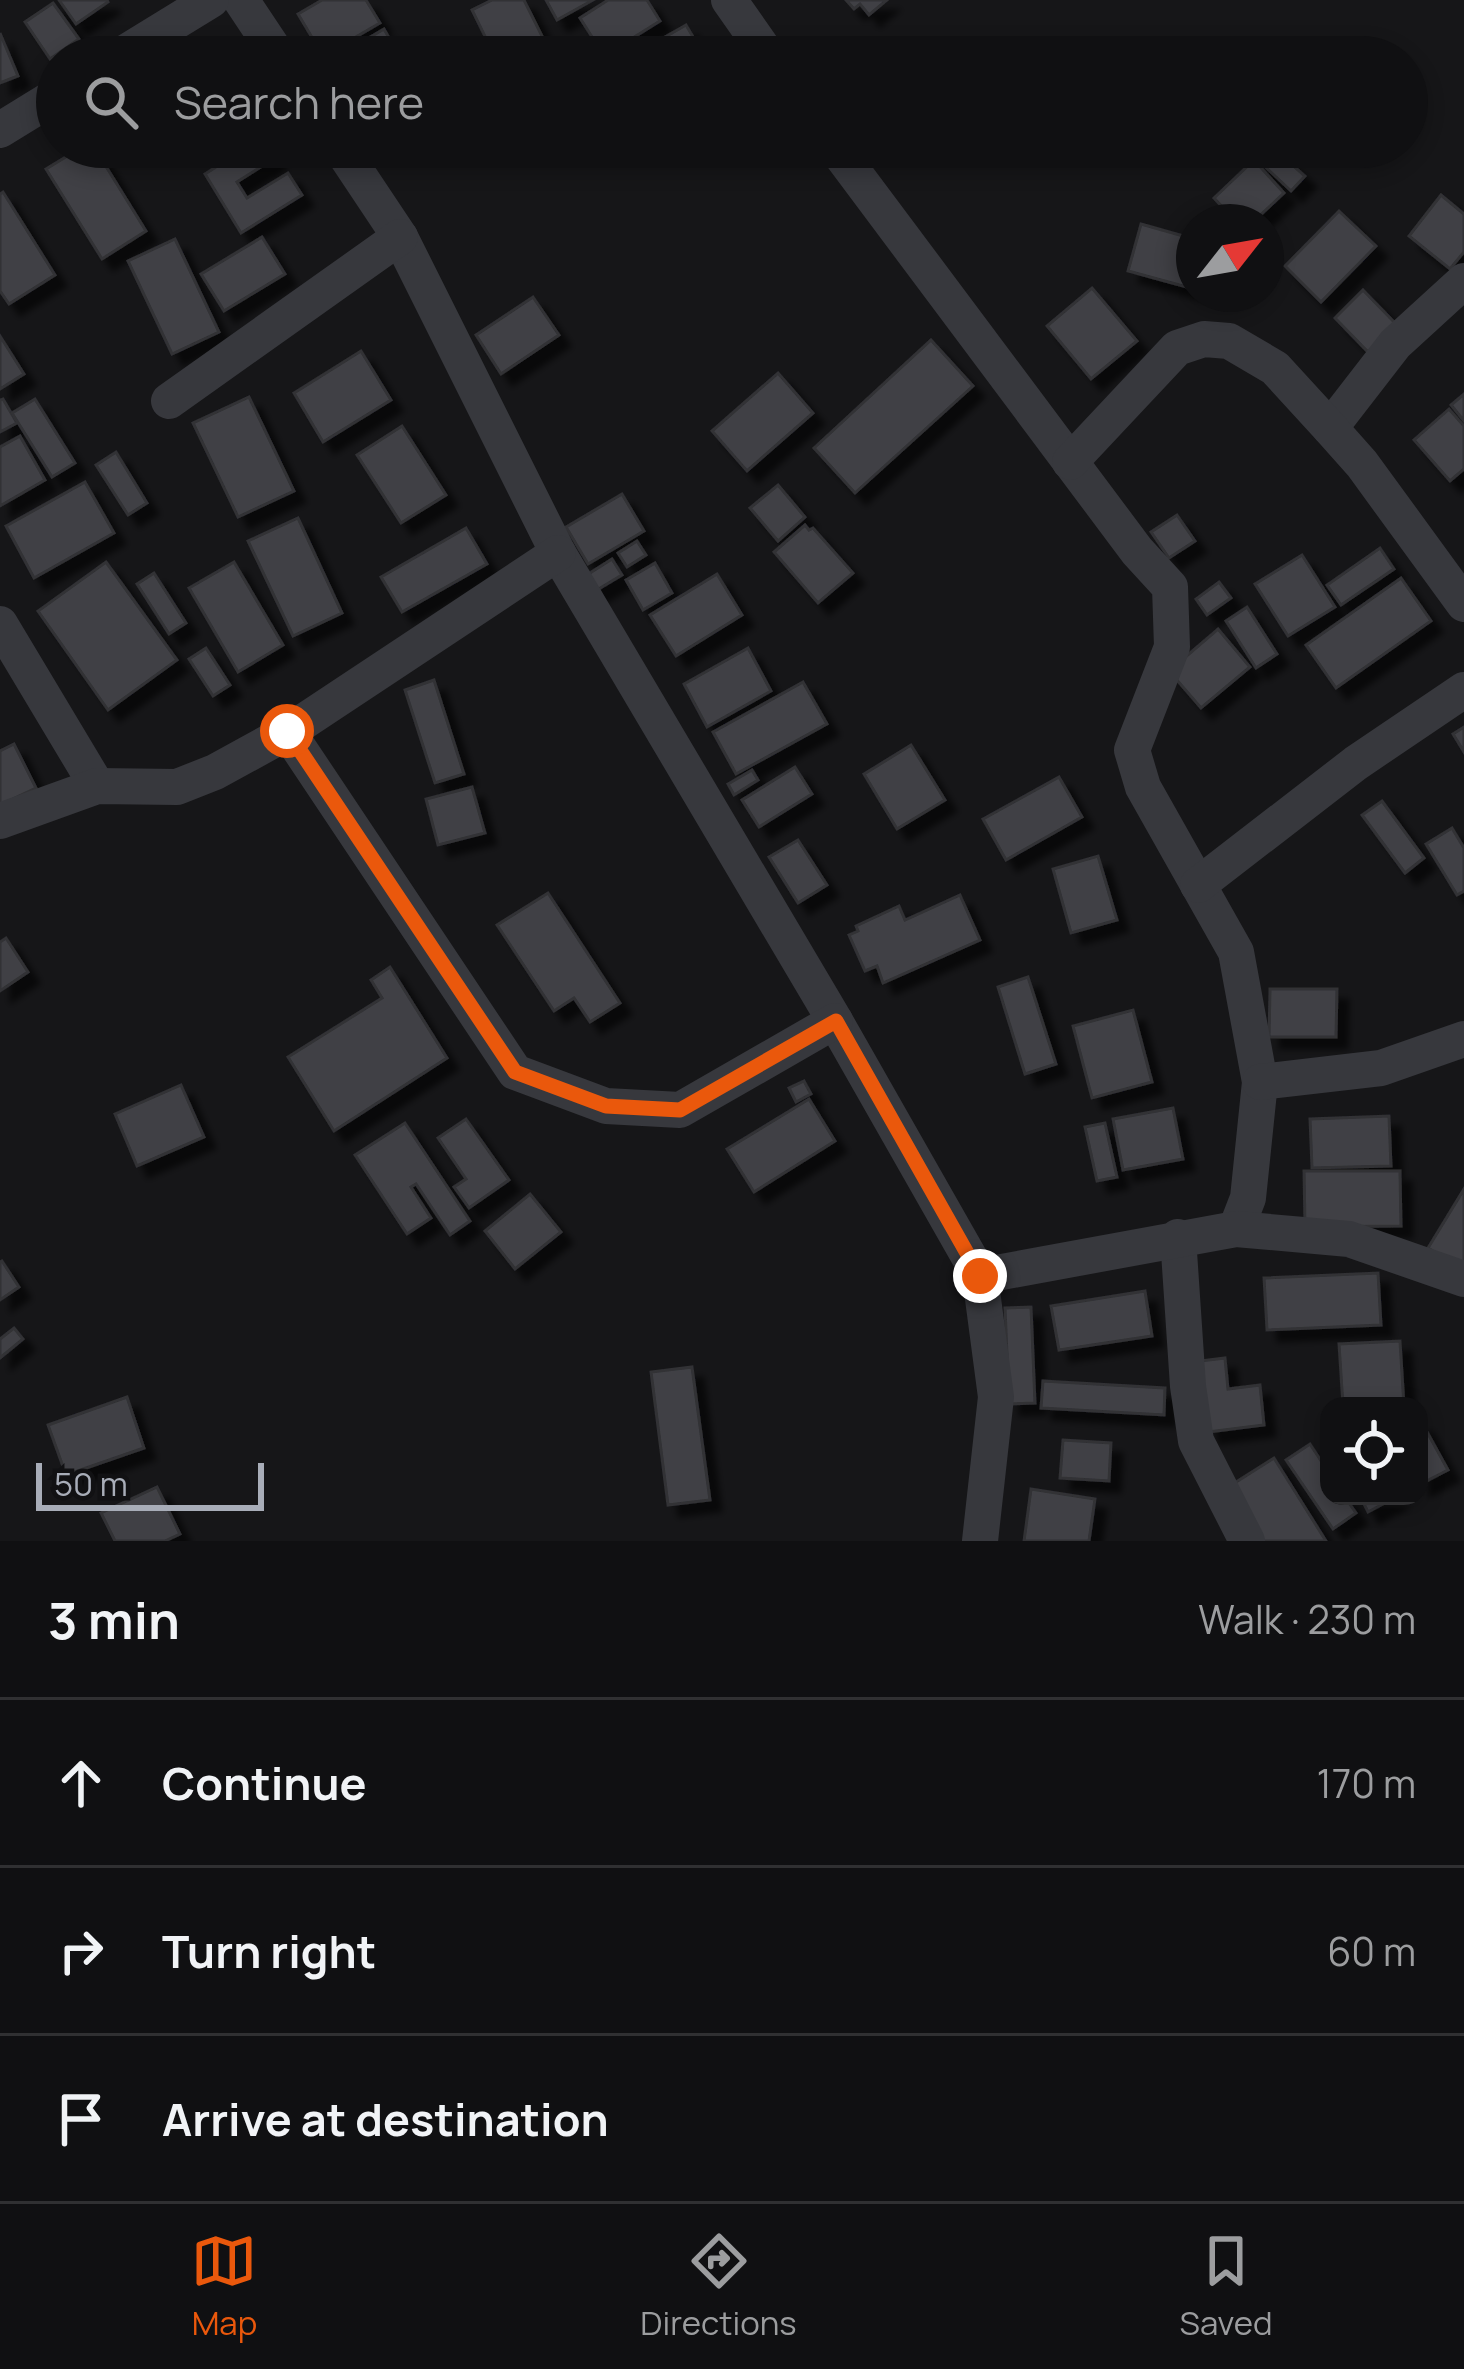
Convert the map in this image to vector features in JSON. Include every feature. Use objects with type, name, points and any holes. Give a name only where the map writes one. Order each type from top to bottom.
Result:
[{"type":"street","points":[[152,36],[211,0]]},
{"type":"street","points":[[241,0],[265,36]]},
{"type":"street","points":[[729,0],[754,36]]},
{"type":"street","points":[[0,130],[36,108]]},
{"type":"street","points":[[354,168],[400,237],[558,553],[836,1021],[980,1276],[996,1397],[980,1541]]},
{"type":"street","points":[[852,168],[1137,551],[1170,587],[1172,647],[1132,750],[1143,787],[1236,952],[1259,1082],[1248,1198],[1236,1229]]},
{"type":"street","points":[[170,401],[400,237]]},
{"type":"street","points":[[1330,428],[1395,344],[1464,281]]},
{"type":"street","points":[[1070,462],[1177,348],[1204,339],[1229,341],[1275,368],[1330,428],[1376,482],[1464,604]]},
{"type":"street","points":[[0,821],[97,786],[177,787],[215,772],[287,731],[558,553]]},
{"type":"street","points":[[0,624],[97,786]]},
{"type":"street","points":[[1198,885],[1356,763],[1464,690]]},
{"type":"street","points":[[287,731],[515,1072],[606,1106],[680,1110],[836,1021]]},
{"type":"street","points":[[1259,1082],[1381,1068],[1464,1039]]},
{"type":"street","points":[[980,1276],[1236,1229],[1349,1239],[1464,1279]]},
{"type":"street","points":[[1178,1237],[1196,1441],[1247,1541]]},
{"type":"building","points":[[59,0],[107,0],[108,2],[76,24]]},
{"type":"building","points":[[322,0],[366,0],[380,23],[358,36],[311,36],[298,14]]},
{"type":"building","points":[[492,0],[524,0],[542,36],[485,36],[472,10]]},
{"type":"building","points":[[546,0],[593,0],[557,20]]},
{"type":"building","points":[[608,0],[647,0],[660,21],[636,36],[591,36],[580,18]]},
{"type":"building","points":[[846,0],[887,0],[869,15],[860,4],[854,9]]},
{"type":"building","points":[[53,3],[77,36],[36,38],[25,22]]},
{"type":"building","points":[[686,25],[693,36],[667,36]]},
{"type":"building","points":[[0,33],[18,76],[0,83]]},
{"type":"building","points":[[107,168],[146,231],[102,259],[46,169]]},
{"type":"building","points":[[214,168],[259,168],[237,182],[247,198],[288,173],[302,195],[241,233],[205,174]]},
{"type":"building","points":[[1246,168],[1261,168],[1284,193],[1272,204],[1220,204],[1214,198]]},
{"type":"building","points":[[1266,168],[1296,168],[1305,176],[1291,191]]},
{"type":"building","points":[[3,192],[55,275],[9,304],[0,291]]},
{"type":"building","points":[[1441,195],[1464,214],[1464,252],[1450,269],[1409,236]]},
{"type":"building","points":[[1339,211],[1376,246],[1321,302],[1285,266]]},
{"type":"building","points":[[1141,224],[1176,234],[1176,284],[1128,271]]},
{"type":"building","points":[[262,237],[285,274],[224,311],[201,274]]},
{"type":"building","points":[[175,239],[219,332],[172,354],[128,261]]},
{"type":"building","points":[[1092,288],[1137,341],[1091,379],[1047,326]]},
{"type":"building","points":[[1363,290],[1396,324],[1368,352],[1335,318]]},
{"type":"building","points":[[533,297],[559,335],[501,374],[476,335]]},
{"type":"building","points":[[0,336],[24,374],[0,389]]},
{"type":"building","points":[[931,340],[973,386],[855,493],[814,448]]},
{"type":"building","points":[[361,351],[391,400],[323,442],[294,393]]},
{"type":"building","points":[[778,373],[813,413],[747,471],[712,431]]},
{"type":"building","points":[[1464,394],[1464,421],[1451,405]]},
{"type":"building","points":[[249,397],[294,491],[238,517],[193,423]]},
{"type":"building","points":[[35,399],[75,463],[52,477],[12,413]]},
{"type":"building","points":[[0,400],[17,423],[0,432]]},
{"type":"building","points":[[1449,409],[1464,426],[1464,469],[1450,481],[1414,440]]},
{"type":"building","points":[[402,426],[446,495],[401,523],[357,455]]},
{"type":"building","points":[[20,436],[45,480],[0,506],[0,447]]},
{"type":"building","points":[[116,452],[147,503],[128,515],[96,465]]},
{"type":"building","points":[[85,482],[114,533],[34,578],[6,526]]},
{"type":"building","points":[[778,485],[805,517],[778,541],[750,508]]},
{"type":"building","points":[[622,494],[644,531],[588,564],[566,527]]},
{"type":"building","points":[[1177,515],[1195,541],[1169,558],[1151,532]]},
{"type":"building","points":[[298,518],[342,613],[293,636],[248,541]]},
{"type":"building","points":[[805,525],[853,573],[818,603],[774,552]]},
{"type":"building","points":[[466,528],[487,564],[402,612],[381,577]]},
{"type":"building","points":[[637,541],[646,555],[627,567],[618,553]]},
{"type":"building","points":[[1380,548],[1394,569],[1341,605],[1327,585]]},
{"type":"building","points":[[1302,555],[1335,607],[1288,636],[1255,584]]},
{"type":"building","points":[[612,559],[622,575],[592,593],[582,578]]},
{"type":"building","points":[[106,562],[177,660],[108,710],[38,611]]},
{"type":"building","points":[[234,562],[283,645],[238,672],[189,588]]},
{"type":"building","points":[[655,563],[672,593],[643,610],[626,580]]},
{"type":"building","points":[[154,573],[186,623],[169,634],[137,584]]},
{"type":"building","points":[[717,574],[742,615],[676,656],[650,615]]},
{"type":"building","points":[[1401,578],[1431,621],[1336,688],[1306,645]]},
{"type":"building","points":[[1219,582],[1231,598],[1207,615],[1196,599]]},
{"type":"building","points":[[1247,607],[1277,654],[1256,668],[1226,621]]},
{"type":"building","points":[[1218,629],[1250,667],[1201,708],[1169,671]]},
{"type":"building","points":[[206,648],[230,685],[213,696],[189,659]]},
{"type":"building","points":[[748,648],[771,691],[707,727],[684,684]]},
{"type":"building","points":[[434,680],[464,774],[435,783],[405,690]]},
{"type":"building","points":[[803,682],[827,724],[736,774],[713,732]]},
{"type":"building","points":[[1464,727],[1464,752],[1453,734]]},
{"type":"building","points":[[14,744],[36,788],[0,805],[0,751]]},
{"type":"building","points":[[911,745],[945,800],[897,829],[864,774]]},
{"type":"building","points":[[795,767],[812,794],[759,827],[742,800]]},
{"type":"building","points":[[752,770],[758,780],[734,795],[728,784]]},
{"type":"building","points":[[1059,777],[1082,817],[1006,860],[983,819]]},
{"type":"building","points":[[472,787],[485,833],[438,845],[426,799]]},
{"type":"building","points":[[1382,801],[1424,858],[1405,873],[1362,815]]},
{"type":"building","points":[[1452,828],[1464,848],[1464,891],[1457,895],[1426,844]]},
{"type":"building","points":[[798,840],[827,885],[798,903],[769,857]]},
{"type":"building","points":[[1098,856],[1117,920],[1071,933],[1053,869]]},
{"type":"building","points":[[548,893],[620,1003],[590,1022],[574,998],[554,1011],[497,925]]},
{"type":"building","points":[[960,895],[980,940],[883,983],[877,966],[865,971],[849,935],[858,931],[856,926],[899,906],[905,920]]},
{"type":"building","points":[[6,938],[28,972],[0,991],[0,942]]},
{"type":"building","points":[[390,967],[447,1058],[334,1131],[288,1057],[382,998],[371,980]]},
{"type":"building","points":[[1028,977],[1056,1064],[1025,1074],[998,987]]},
{"type":"building","points":[[1270,989],[1337,989],[1336,1037],[1269,1037]]},
{"type":"building","points":[[1133,1010],[1152,1082],[1092,1098],[1073,1026]]},
{"type":"building","points":[[804,1081],[811,1094],[796,1102],[789,1088]]},
{"type":"building","points":[[181,1085],[204,1137],[137,1166],[115,1114]]},
{"type":"building","points":[[809,1099],[835,1141],[754,1192],[727,1149]]},
{"type":"building","points":[[1173,1108],[1183,1159],[1123,1170],[1113,1119]]},
{"type":"building","points":[[1389,1116],[1391,1166],[1312,1168],[1310,1119]]},
{"type":"building","points":[[466,1119],[509,1180],[469,1208],[454,1187],[466,1179],[438,1138]]},
{"type":"building","points":[[405,1123],[470,1221],[450,1235],[416,1184],[411,1187],[431,1218],[407,1234],[355,1155]]},
{"type":"building","points":[[1105,1123],[1117,1177],[1097,1181],[1085,1127]]},
{"type":"building","points":[[1304,1171],[1400,1171],[1401,1226],[1305,1227]]},
{"type":"building","points":[[1464,1189],[1464,1270],[1428,1248]]},
{"type":"building","points":[[530,1194],[561,1232],[515,1269],[485,1231]]},
{"type":"building","points":[[0,1262],[19,1287],[0,1300]]},
{"type":"building","points":[[1378,1273],[1381,1325],[1267,1330],[1264,1278]]},
{"type":"building","points":[[1145,1291],[1152,1336],[1059,1350],[1051,1306]]},
{"type":"building","points":[[1031,1307],[1035,1403],[1009,1404],[1005,1308]]},
{"type":"building","points":[[14,1328],[23,1339],[0,1358],[0,1339]]},
{"type":"building","points":[[1400,1341],[1403,1397],[1342,1397],[1339,1344]]},
{"type":"building","points":[[1225,1358],[1228,1389],[1260,1385],[1264,1425],[1208,1432],[1200,1361]]},
{"type":"building","points":[[692,1367],[710,1500],[668,1505],[651,1372]]},
{"type":"building","points":[[1043,1381],[1165,1388],[1164,1415],[1041,1408]]},
{"type":"building","points":[[127,1397],[144,1448],[66,1475],[48,1425]]},
{"type":"building","points":[[1428,1434],[1448,1470],[1428,1480]]},
{"type":"building","points":[[1063,1440],[1111,1443],[1109,1481],[1060,1478]]},
{"type":"building","points":[[1310,1444],[1320,1459],[1320,1505],[1350,1505],[1356,1513],[1333,1529],[1286,1460]]},
{"type":"building","points":[[1274,1458],[1326,1541],[1258,1541],[1225,1489]]},
{"type":"building","points":[[157,1487],[180,1534],[165,1541],[115,1541],[101,1513]]},
{"type":"building","points":[[1031,1489],[1095,1499],[1089,1541],[1024,1541]]},
{"type":"route","points":[[287,731],[515,1072],[606,1106],[680,1110],[836,1021],[980,1276]]}]
